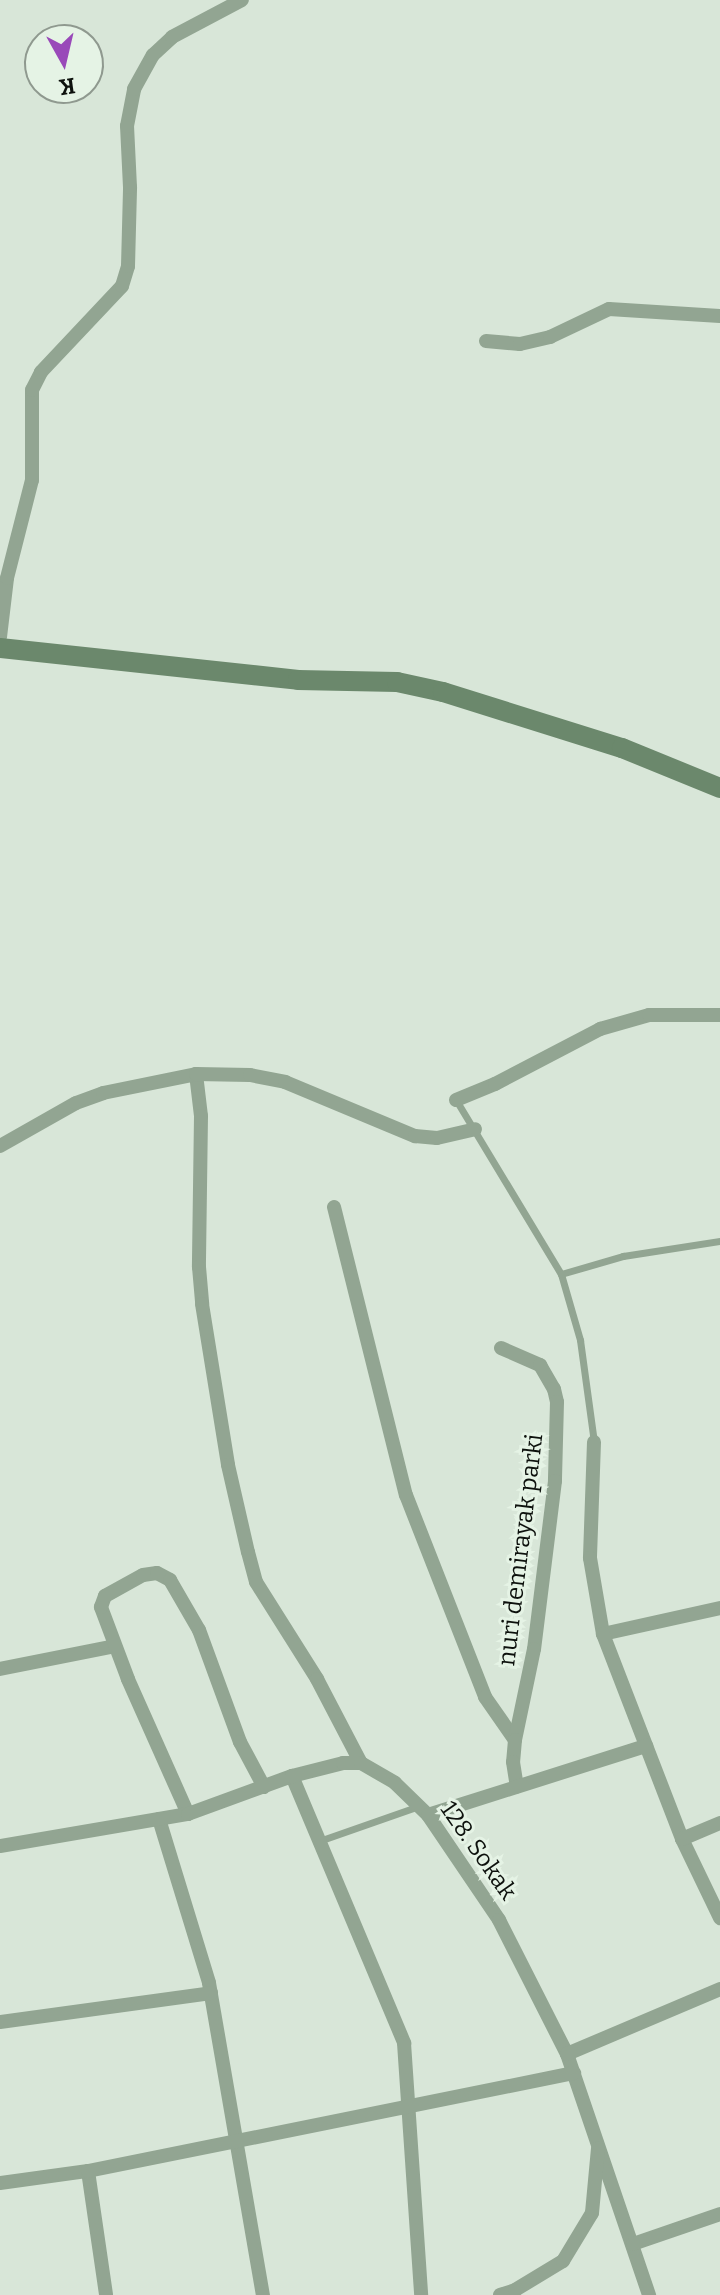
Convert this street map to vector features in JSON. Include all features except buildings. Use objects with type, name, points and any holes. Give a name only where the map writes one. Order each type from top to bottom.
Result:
[{"type":"street","points":[[0,637],[7,578],[32,480],[32,390],[41,372],[122,286],[128,266],[127,126],[134,89],[153,55],[172,37],[242,0]]},
{"type":"street","points":[[486,341],[520,344],[550,337],[609,309],[720,316]]},
{"type":"street","points":[[0,648],[298,680],[397,682],[443,692],[622,748],[720,788]]},
{"type":"street","points":[[456,1100],[495,1084],[600,1029],[649,1015],[720,1015]]},
{"type":"street","points":[[0,1146],[48,1117],[103,1093],[196,1074],[250,1075],[285,1082],[415,1136],[437,1138],[475,1129]]},
{"type":"street","points":[[0,1846],[188,1814],[292,1776],[343,1763],[361,1763],[317,1679],[256,1582],[248,1552],[228,1465],[202,1304],[199,1267],[201,1116],[196,1074]]},
{"type":"street","points":[[334,1207],[406,1495],[485,1697],[515,1740]]},
{"type":"street","name":"nuri demirayak parki","points":[[501,1348],[540,1365],[557,1402],[551,1512],[534,1649],[515,1740],[513,1762],[517,1787]]},
{"type":"street","points":[[594,1442],[590,1558],[603,1634],[682,1839],[720,1918]]},
{"type":"street","points":[[188,1814],[101,1607],[105,1596],[143,1575],[157,1573],[170,1580],[199,1630],[240,1742],[264,1787]]},
{"type":"street","points":[[603,1634],[720,1608]]},
{"type":"street","points":[[0,1669],[115,1646]]},
{"type":"street","points":[[424,1810],[517,1787],[646,1746]]},
{"type":"street","name":"128. Sokak","points":[[361,1763],[395,1783],[424,1810],[499,1920],[567,2054],[649,2295]]},
{"type":"street","points":[[292,1776],[404,2043],[421,2295]]},
{"type":"street","points":[[159,1819],[211,1993],[263,2295]]},
{"type":"street","points":[[682,1839],[720,1823]]},
{"type":"street","points":[[567,2054],[720,1989]]},
{"type":"street","points":[[0,2022],[211,1993]]},
{"type":"street","points":[[0,2183],[88,2171],[574,2073]]},
{"type":"street","points":[[500,2295],[515,2290],[563,2261],[592,2213],[598,2144]]},
{"type":"street","points":[[88,2171],[106,2295]]},
{"type":"street","points":[[633,2244],[720,2214]]},
{"type":"lane","points":[[456,1100],[561,1274],[584,1363],[594,1442]]},
{"type":"lane","points":[[561,1274],[623,1256],[720,1241]]},
{"type":"lane","points":[[319,1841],[424,1810]]}]
